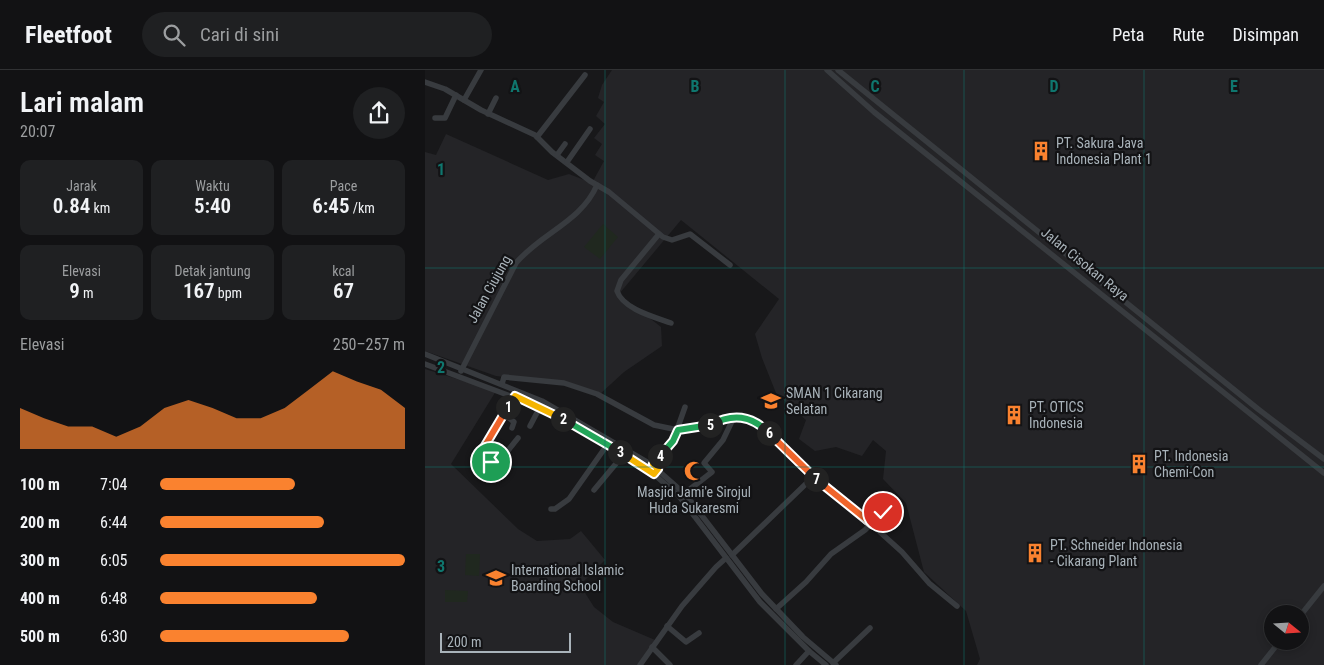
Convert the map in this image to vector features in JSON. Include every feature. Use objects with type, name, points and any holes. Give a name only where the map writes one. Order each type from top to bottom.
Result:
[{"type":"street","points":[[464,100],[481,70]]},
{"type":"street","points":[[837,80],[842,71]]},
{"type":"street","name":"Jalan Cisokan Raya","points":[[842,71],[1258,409],[1324,459]]},
{"type":"street","name":"Jalan Cisokan Raya","points":[[830,72],[837,80],[1324,472]]},
{"type":"street","points":[[537,137],[585,75]]},
{"type":"street","points":[[425,82],[464,100],[488,114],[526,129],[659,234],[672,240],[686,234],[691,235],[730,265]]},
{"type":"street","points":[[435,118],[445,118],[456,96]]},
{"type":"street","points":[[488,114],[496,98]]},
{"type":"street","points":[[567,162],[590,129]]},
{"type":"street","points":[[557,155],[565,144]]},
{"type":"street","name":"Jalan Ciujung","points":[[458,376],[516,263],[529,250],[577,215],[587,204],[597,185]]},
{"type":"street","points":[[659,234],[621,280],[617,290],[621,298],[645,314],[671,323]]},
{"type":"street","points":[[425,354],[502,384],[558,410],[655,469],[685,494],[760,602],[809,651],[826,665]]},
{"type":"street","points":[[425,364],[515,396],[540,407],[607,445],[655,469]]},
{"type":"street","points":[[502,384],[504,377],[564,383],[597,394],[654,425],[678,430],[709,426],[721,419],[733,417],[742,418],[761,425],[813,477],[872,524],[904,554],[929,583],[957,606]]},
{"type":"street","points":[[499,476],[493,465],[483,454],[483,449],[515,396]]},
{"type":"street","points":[[530,426],[540,407]]},
{"type":"street","points":[[655,469],[678,430],[685,407]]},
{"type":"street","points":[[504,414],[514,422],[513,428]]},
{"type":"street","points":[[685,494],[712,472],[704,463],[723,440],[733,417]]},
{"type":"street","points":[[493,465],[506,453],[517,438]]},
{"type":"street","points":[[551,509],[555,509],[569,499],[607,445]]},
{"type":"street","points":[[594,490],[624,454]]},
{"type":"street","points":[[639,665],[667,626],[715,567],[729,557],[813,477]]},
{"type":"street","points":[[677,489],[729,557],[803,637],[834,664],[870,628]]},
{"type":"street","points":[[776,609],[806,582],[838,547],[872,524],[883,512]]},
{"type":"street","points":[[1309,605],[1324,586]]},
{"type":"street","points":[[667,626],[686,642],[699,633]]},
{"type":"street","points":[[652,647],[670,665]]},
{"type":"street","points":[[1261,665],[1273,650]]},
{"type":"street","points":[[797,665],[809,651]]},
{"type":"shaded area","points":[[612,70],[1324,70],[1324,665],[977,665],[980,659],[966,611],[924,572],[906,503],[883,479],[886,451],[873,440],[862,456],[836,447],[815,451],[799,439],[806,420],[776,393],[755,334],[779,299],[681,220],[619,294],[661,327],[662,346],[624,372],[599,395],[564,383],[496,376],[425,351],[425,152],[436,155],[446,134],[548,180],[569,174],[592,183],[604,161],[595,155],[602,144],[594,138],[605,124],[596,116],[604,102],[598,98],[602,85]]},
{"type":"shaded area","points":[[603,224],[618,237],[600,259],[584,247]]},
{"type":"shaded area","points":[[425,369],[496,391],[451,464],[518,529],[537,541],[570,539],[581,531],[605,560],[580,585],[594,607],[613,622],[655,640],[641,665],[425,665]]},
{"type":"shaded area","points":[[466,554],[480,554],[479,576],[465,575]]},
{"type":"shaded area","points":[[445,590],[468,591],[467,602],[445,602]]},
{"type":"place","name":"PT. Sakura Java Indonesia Plant 1","points":[[1041,151]]},
{"type":"place","name":"SMAN 1 Cikarang Selatan","points":[[771,401]]},
{"type":"place","name":"PT. OTICS Indonesia","points":[[1014,415]]},
{"type":"place","name":"PT. Indonesia Chemi-Con","points":[[1139,464]]},
{"type":"place","name":"Masjid Jami'e Sirojul Huda Sukaresmi","points":[[694,471]]},
{"type":"place","name":"PT. Schneider Indonesia - Cikarang Plant","points":[[1035,553]]},
{"type":"place","name":"International Islamic Boarding School","points":[[496,578]]},
{"type":"route","points":[[491,462],[483,454],[483,449],[515,396],[587,432],[635,460],[654,474],[658,469],[653,464],[671,444],[678,430],[709,426],[721,419],[742,418],[761,425],[813,477],[872,524],[883,512]]}]
